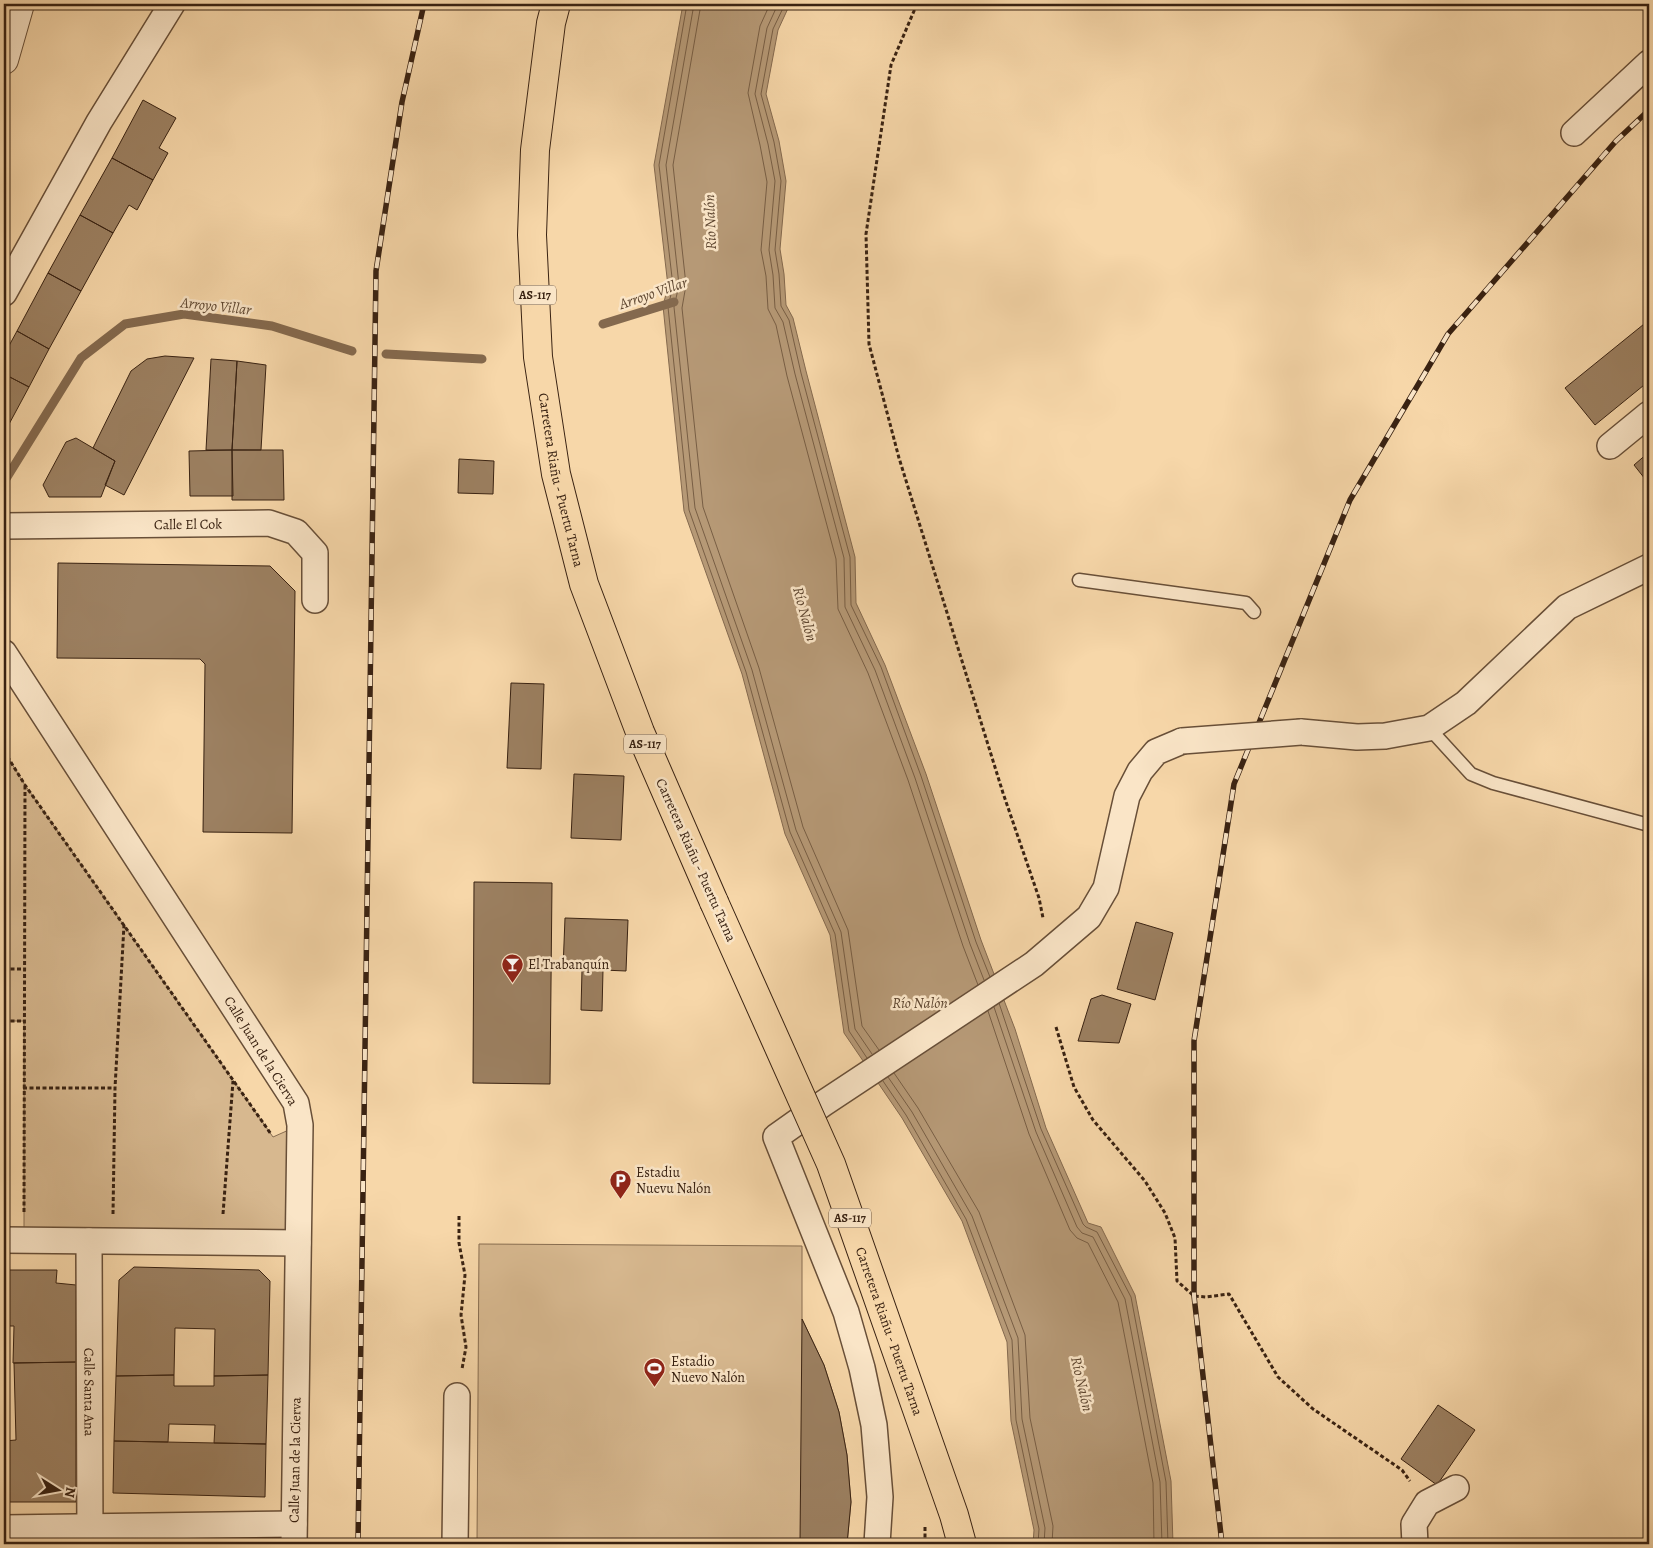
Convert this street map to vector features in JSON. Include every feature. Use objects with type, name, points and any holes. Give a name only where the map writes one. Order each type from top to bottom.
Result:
[{"type":"main road","name":"Carretera Riañu - Puertu Tarna","points":[[556,4],[551,23],[535,150],[532,235],[538,357],[556,474],[584,584],[640,732],[831,1164],[954,1515],[962,1544]]},
{"type":"street","points":[[4,60],[20,4]]},
{"type":"street","points":[[4,293],[99,122],[172,4]]},
{"type":"street","points":[[1574,134],[1649,63]]},
{"type":"street","points":[[1610,446],[1649,414]]},
{"type":"street","name":"Calle El Cok","points":[[4,526],[269,523],[296,532],[315,553],[315,600]]},
{"type":"street","points":[[877,1544],[880,1497],[874,1425],[862,1368],[846,1312],[776,1137],[1042,957],[1089,917],[1106,888],[1127,796],[1140,772],[1156,752],[1182,741],[1301,732],[1385,736],[1429,728],[1466,703],[1567,607],[1638,578],[1649,568]]},
{"type":"street","name":"Calle Juan de la Cierva","points":[[4,653],[296,1102],[300,1125],[294,1534]]},
{"type":"street","points":[[14,1240],[298,1243]]},
{"type":"street","name":"Calle Santa Ana","points":[[90,1535],[101,1241]]},
{"type":"street","points":[[455,1544],[457,1396]]},
{"type":"street","points":[[1415,1544],[1414,1524],[1427,1503],[1456,1488]]},
{"type":"street","points":[[4,1528],[90,1535],[294,1534]]},
{"type":"lane","points":[[1079,580],[1246,603],[1254,612]]},
{"type":"lane","points":[[1429,728],[1470,774],[1493,783],[1649,825]]},
{"type":"path","points":[[917,4],[891,65],[866,234],[869,344],[899,458],[1003,793],[1039,898],[1042,957]]},
{"type":"path","points":[[4,751],[25,785],[273,1137],[300,1125]]},
{"type":"path","points":[[14,1240],[23,1088],[25,785]]},
{"type":"path","points":[[101,1241],[115,1088],[124,925]]},
{"type":"path","points":[[4,969],[24,969]]},
{"type":"path","points":[[4,1021],[24,1021]]},
{"type":"path","points":[[1056,1027],[1074,1087],[1093,1120],[1145,1181],[1165,1213],[1175,1238],[1178,1281],[1194,1296],[1206,1297],[1229,1294],[1278,1377],[1313,1409],[1402,1470],[1427,1503]]},
{"type":"path","points":[[221,1242],[233,1080]]},
{"type":"path","points":[[23,1088],[115,1088]]},
{"type":"path","points":[[457,1396],[466,1346],[462,1315],[465,1275],[459,1244],[459,1216]]},
{"type":"shaded area","points":[[4,751],[25,785],[273,1137],[300,1125],[298,1243],[24,1240],[24,1021],[4,1021]]},
{"type":"shaded area","name":"Estadio Nuevo Nalón","points":[[479,1244],[802,1246],[802,1319],[824,1365],[839,1412],[847,1455],[851,1502],[847,1544],[477,1544]]},
{"type":"water","name":"Río Nalón","points":[[683,4],[790,4],[778,30],[766,94],[779,141],[786,181],[780,249],[786,305],[793,318],[855,557],[856,603],[885,665],[926,774],[981,940],[1015,1029],[1046,1128],[1088,1223],[1101,1227],[1135,1295],[1171,1481],[1173,1544],[1033,1544],[1034,1530],[1011,1421],[1007,1342],[962,1221],[902,1118],[844,1033],[830,935],[785,834],[742,674],[684,511],[663,306],[668,286],[654,165]]},
{"type":"building","points":[[143,100],[176,118],[159,148],[168,153],[153,180],[112,158]]},
{"type":"building","points":[[112,158],[153,180],[137,210],[129,205],[113,233],[80,215]]},
{"type":"building","points":[[80,215],[113,233],[81,291],[48,273]]},
{"type":"building","points":[[48,273],[81,291],[49,349],[17,331]]},
{"type":"building","points":[[1649,320],[1649,381],[1595,425],[1565,388]]},
{"type":"building","points":[[17,331],[49,349],[29,387],[4,374],[4,355]]},
{"type":"building","points":[[165,356],[194,358],[124,495],[105,485],[115,461],[93,448],[131,371],[147,359]]},
{"type":"building","points":[[211,359],[237,361],[232,450],[206,450]]},
{"type":"building","points":[[237,361],[266,365],[261,450],[232,450]]},
{"type":"building","points":[[4,374],[29,387],[8,426],[4,423]]},
{"type":"building","points":[[76,438],[115,461],[101,497],[49,497],[43,485],[66,442]]},
{"type":"building","points":[[232,450],[233,496],[190,496],[189,451]]},
{"type":"building","points":[[232,450],[283,450],[284,500],[232,500]]},
{"type":"building","points":[[1649,452],[1649,484],[1634,465]]},
{"type":"building","points":[[459,459],[494,461],[493,494],[458,493]]},
{"type":"building","points":[[58,563],[270,566],[295,591],[292,833],[203,832],[205,664],[200,659],[57,658]]},
{"type":"building","points":[[511,683],[544,684],[541,769],[507,768]]},
{"type":"building","points":[[574,774],[624,776],[621,840],[571,838]]},
{"type":"building","name":"El Trabanquín","points":[[474,882],[552,883],[550,1084],[473,1083]]},
{"type":"building","points":[[565,918],[628,920],[626,971],[603,970],[602,1011],[581,1010],[582,970],[563,969]]},
{"type":"building","points":[[1136,922],[1173,933],[1155,1000],[1117,989]]},
{"type":"building","points":[[1102,995],[1131,1004],[1119,1043],[1078,1041],[1091,999]]},
{"type":"building","points":[[134,1267],[259,1270],[270,1281],[268,1375],[214,1376],[215,1329],[175,1328],[174,1375],[116,1376],[119,1280]]},
{"type":"building","points":[[4,1270],[57,1270],[56,1283],[76,1285],[76,1362],[13,1363],[14,1326],[4,1326]]},
{"type":"building","points":[[802,1319],[824,1365],[839,1412],[847,1455],[851,1502],[847,1544],[800,1544]]},
{"type":"building","points":[[76,1362],[76,1502],[4,1502],[4,1441],[16,1440],[14,1363]]},
{"type":"building","points":[[174,1375],[174,1386],[214,1386],[214,1376],[268,1375],[266,1444],[214,1443],[215,1425],[169,1424],[168,1442],[114,1441],[116,1376]]},
{"type":"building","points":[[1438,1405],[1475,1430],[1437,1485],[1401,1459]]},
{"type":"building","points":[[114,1441],[266,1444],[265,1497],[113,1493]]},
{"type":"waterway","name":"Arroyo Villar","points":[[603,324],[674,302]]},
{"type":"waterway","name":"Arroyo Villar","points":[[4,482],[81,358],[125,324],[184,314],[272,326],[352,351]]},
{"type":"waterway","name":"Arroyo Villar","points":[[386,354],[482,359]]},
{"type":"railway","points":[[358,1544],[376,271],[402,102],[424,4]]},
{"type":"railway","points":[[1222,1544],[1194,1296],[1194,1041],[1234,784],[1350,500],[1448,334],[1616,141],[1649,110]]},
{"type":"place","name":"El Trabanquín","points":[[512,983]]},
{"type":"place","name":"Estadiu Nuevu Nalón","points":[[620,1199]]},
{"type":"place","name":"Estadio Nuevo Nalón","points":[[655,1388]]}]
